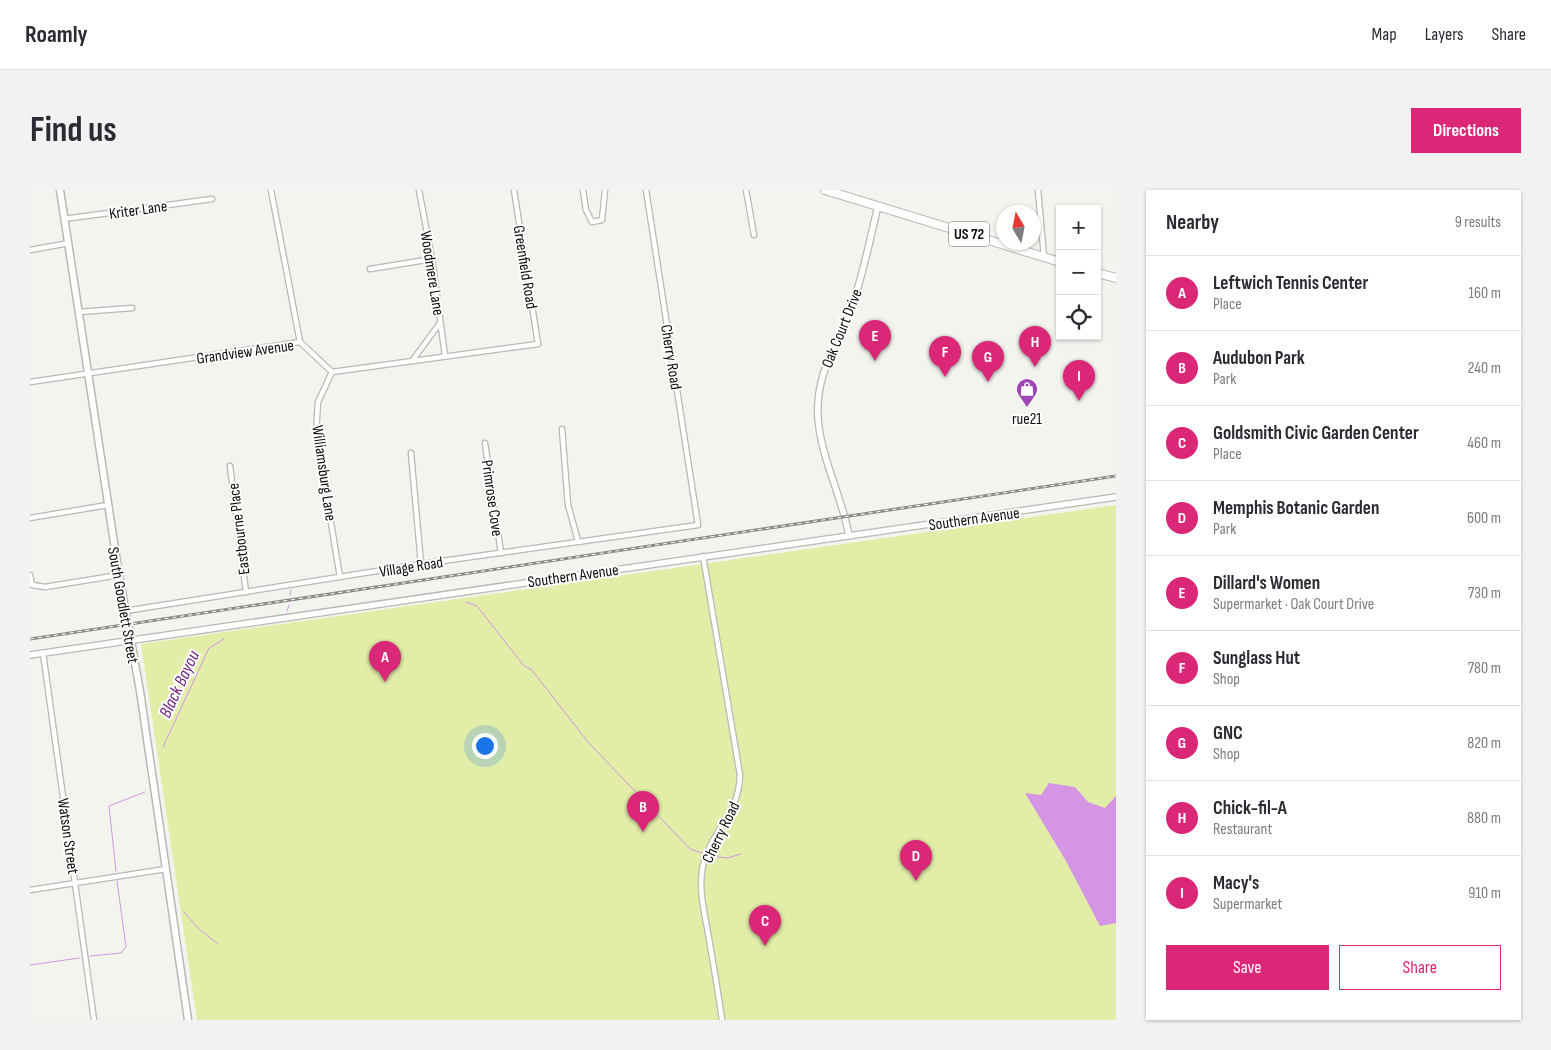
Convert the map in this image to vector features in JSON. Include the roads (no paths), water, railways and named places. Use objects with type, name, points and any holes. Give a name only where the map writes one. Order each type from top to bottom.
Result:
[{"type":"main road","name":"South Goodlett Street","points":[[60,190],[129,641],[140,691],[188,1020]]},
{"type":"main road","name":"US 72","points":[[825,190],[1056,261]]},
{"type":"main road","points":[[1101,274],[1116,278]]},
{"type":"street","points":[[271,190],[300,342]]},
{"type":"street","name":"Woodmere Lane","points":[[419,190],[432,259],[445,356]]},
{"type":"street","name":"Greenfield Road","points":[[445,356],[538,344],[514,190]]},
{"type":"street","points":[[583,190],[586,210],[592,222],[602,220],[606,190]]},
{"type":"street","name":"Cherry Road","points":[[646,190],[698,525]]},
{"type":"street","points":[[746,190],[754,235]]},
{"type":"street","points":[[1038,190],[1044,258]]},
{"type":"street","name":"Kriter Lane","points":[[64,219],[212,198]]},
{"type":"street","name":"Oak Court Drive","points":[[849,536],[846,517],[820,436],[818,416],[819,386],[828,354],[850,310],[861,279],[878,206]]},
{"type":"street","points":[[30,250],[69,244]]},
{"type":"street","points":[[370,269],[432,259]]},
{"type":"street","points":[[79,312],[132,308]]},
{"type":"street","points":[[412,361],[440,323]]},
{"type":"street","name":"Grandview Avenue","points":[[30,382],[300,342],[332,372]]},
{"type":"street","points":[[332,372],[445,356]]},
{"type":"street","name":"Williamsburg Lane","points":[[332,372],[318,402],[316,433],[340,577]]},
{"type":"street","points":[[562,429],[568,505],[578,541]]},
{"type":"street","name":"Primrose Cove","points":[[485,443],[501,553]]},
{"type":"street","points":[[411,453],[421,564]]},
{"type":"street","name":"Eastbourne Place","points":[[230,466],[246,592]]},
{"type":"street","name":"Southern Avenue","points":[[30,655],[1116,497]]},
{"type":"street","points":[[30,518],[108,505]]},
{"type":"street","name":"Village Road","points":[[125,611],[421,564],[698,525]]},
{"type":"street","name":"Cherry Road","points":[[703,556],[740,775],[740,790],[729,818],[705,858],[701,877],[703,901],[722,1020]]},
{"type":"street","points":[[30,575],[32,585],[45,587],[119,575]]},
{"type":"street","name":"Watson Street","points":[[43,653],[94,1020]]},
{"type":"street","points":[[30,890],[166,869]]},
{"type":"waterway","name":"Black Bayou","points":[[290,595],[291,590]]},
{"type":"waterway","points":[[466,602],[477,606],[524,666],[531,669],[588,742],[690,849],[702,853]]},
{"type":"waterway","name":"Black Bayou","points":[[287,611],[289,605]]},
{"type":"waterway","name":"Black Bayou","points":[[163,747],[209,648],[224,639]]},
{"type":"waterway","name":"Black Bayou","points":[[116,871],[109,806],[145,792]]},
{"type":"waterway","points":[[710,856],[727,858],[741,854]]},
{"type":"waterway","name":"Black Bayou","points":[[90,956],[121,953],[126,947],[117,881]]},
{"type":"waterway","points":[[184,912],[199,929],[218,944]]},
{"type":"waterway","name":"Black Bayou","points":[[30,965],[79,958]]},
{"type":"railway","points":[[30,639],[1116,476]]},
{"type":"place","name":"Dillard's Women","points":[[875,361]]},
{"type":"place","name":"Chick-fil-A","points":[[1035,367]]},
{"type":"place","name":"Sunglass Hut","points":[[945,377]]},
{"type":"place","name":"GNC","points":[[988,382]]},
{"type":"place","name":"Macy's","points":[[1079,401]]},
{"type":"place","name":"rue21","points":[[1027,408]]},
{"type":"place","name":"Leftwich Tennis Center","points":[[385,682]]},
{"type":"place","name":"Audubon Park","points":[[643,832]]},
{"type":"place","name":"Memphis Botanic Garden","points":[[916,881]]},
{"type":"place","name":"Goldsmith Civic Garden Center","points":[[765,946]]}]
